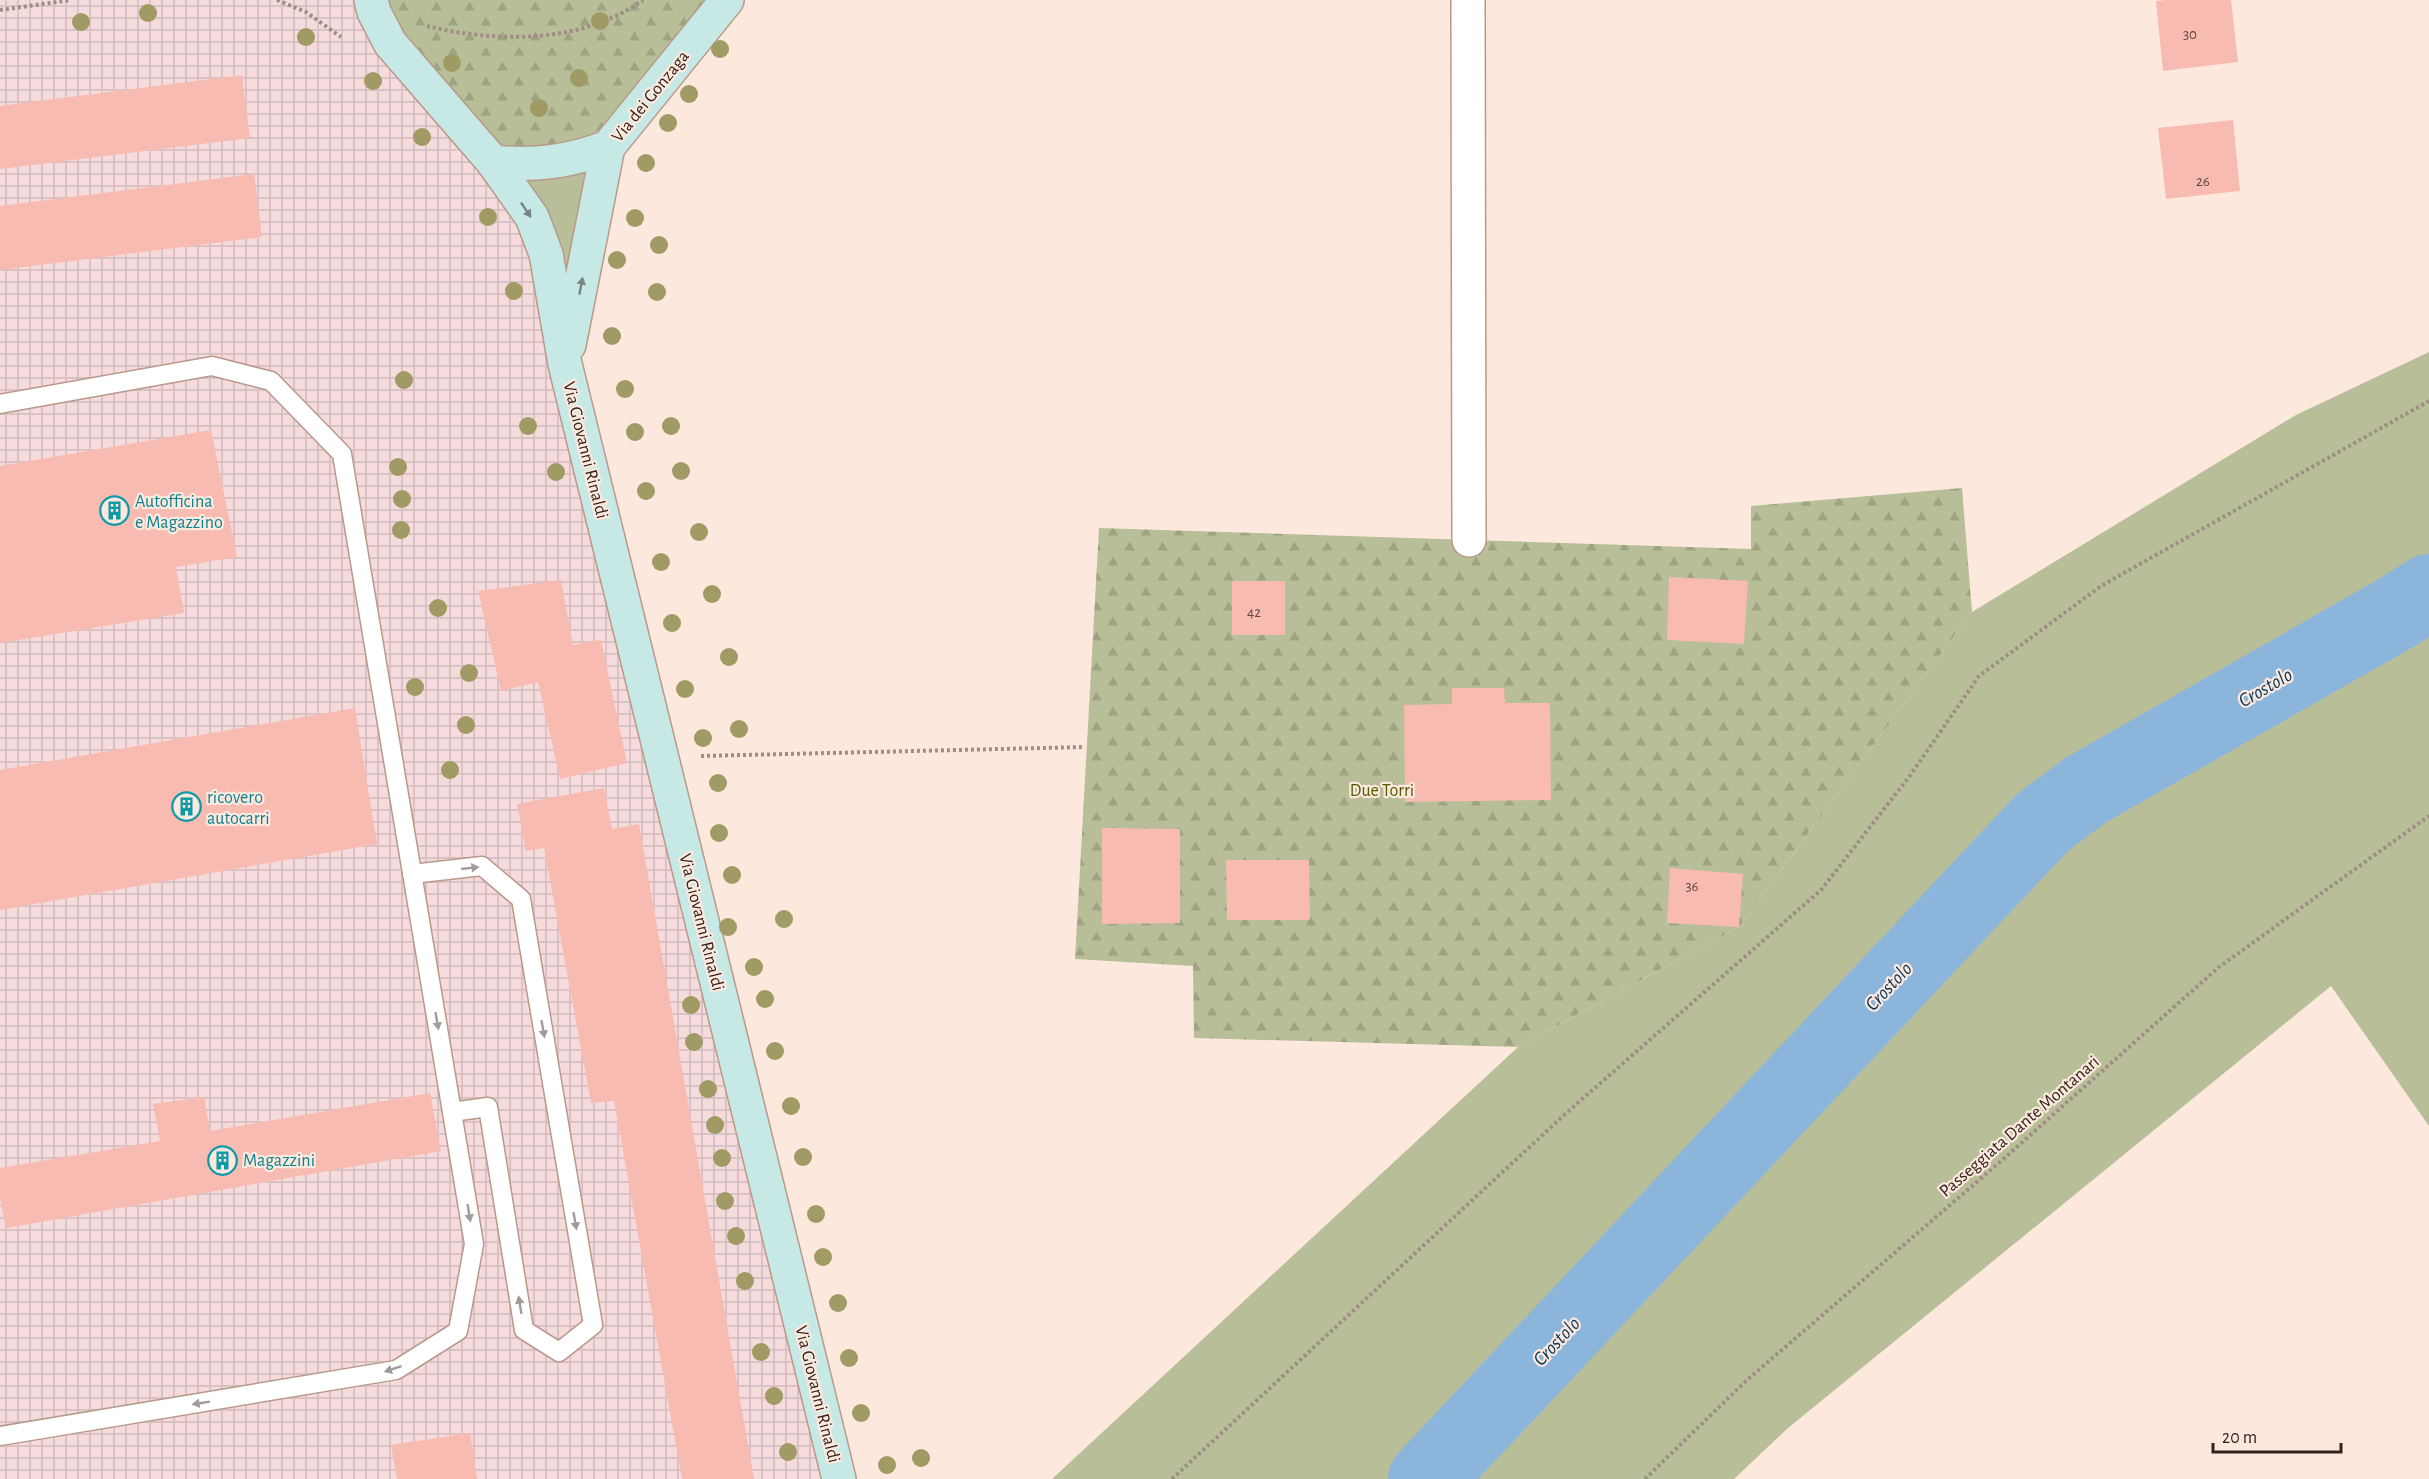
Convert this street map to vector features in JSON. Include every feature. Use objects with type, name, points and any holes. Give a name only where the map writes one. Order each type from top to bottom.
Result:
[{"type":"street","name":"Via dei Gonzaga","points":[[493,162],[523,165],[554,162],[581,158],[608,147],[727,0]]},
{"type":"street","points":[[1468,0],[1469,540]]},
{"type":"street","points":[[369,4],[390,43],[493,162]]},
{"type":"street","name":"Via Giovanni Rinaldi","points":[[565,364],[608,147]]},
{"type":"street","name":"Via Giovanni Rinaldi","points":[[493,162],[532,217],[546,254],[565,364],[839,1479]]},
{"type":"lane","points":[[0,404],[212,366],[270,381],[342,454],[474,1244],[458,1331],[396,1370],[0,1436]]},
{"type":"lane","points":[[412,874],[482,866],[521,899],[593,1325],[559,1352],[524,1330],[488,1107],[452,1112]]},
{"type":"path","points":[[0,10],[71,0]]},
{"type":"path","points":[[369,4],[441,29],[499,36],[541,37],[582,29],[633,7],[643,0]]},
{"type":"path","points":[[1172,1479],[1564,1116],[1821,890],[1909,777],[1979,676],[2101,586],[2429,400]]},
{"type":"path","points":[[662,757],[1085,747]]},
{"type":"path","name":"Passeggiata Dante Montanari","points":[[1645,1479],[1747,1380],[2000,1162],[2219,967],[2429,816]]},
{"type":"shaded area","points":[[0,0],[362,0],[521,218],[839,1479],[0,1479]]},
{"type":"green space","points":[[371,0],[727,0],[608,147],[493,162]]},
{"type":"green space","points":[[608,147],[565,364],[521,218],[523,165]]},
{"type":"green space","points":[[2429,352],[2429,1126],[2331,986],[1788,1428],[1734,1479],[1052,1479],[1518,1047],[1739,927],[1972,612],[2296,415]]},
{"type":"green space","name":"Due Torri","points":[[1962,488],[1972,612],[1739,927],[1518,1047],[1194,1038],[1193,966],[1075,959],[1099,528],[1751,549],[1751,506]]},
{"type":"building","points":[[2231,0],[2238,62],[2163,71],[2156,1]]},
{"type":"building","points":[[242,75],[250,138],[0,169],[0,106]]},
{"type":"building","points":[[2233,120],[2240,191],[2166,199],[2158,128]]},
{"type":"building","points":[[254,174],[262,237],[0,270],[0,206]]},
{"type":"building","name":"Autofficina e Magazzino","points":[[211,430],[237,557],[176,567],[184,613],[0,643],[0,466]]},
{"type":"building","points":[[1669,577],[1748,581],[1744,644],[1667,640]]},
{"type":"building","points":[[561,580],[573,645],[601,640],[627,763],[560,779],[538,682],[501,691],[478,591]]},
{"type":"building","points":[[1232,581],[1285,581],[1285,635],[1232,635]]},
{"type":"building","name":"Due Torri","points":[[1452,688],[1504,688],[1505,703],[1550,703],[1551,800],[1405,802],[1404,705],[1452,704]]},
{"type":"building","name":"ricovero autocarri","points":[[355,708],[377,844],[0,910],[0,770]]},
{"type":"building","points":[[604,788],[612,829],[639,824],[754,1479],[682,1479],[614,1101],[591,1103],[544,848],[526,851],[517,804]]},
{"type":"building","points":[[1102,828],[1180,829],[1180,923],[1102,924]]},
{"type":"building","points":[[1226,860],[1309,860],[1310,920],[1227,920]]},
{"type":"building","points":[[1670,868],[1743,874],[1739,927],[1667,923]]},
{"type":"building","name":"Magazzini","points":[[430,1093],[441,1151],[6,1228],[0,1198],[0,1168],[160,1141],[153,1104],[204,1097],[210,1131]]},
{"type":"building","points":[[470,1433],[477,1479],[397,1479],[391,1445]]},
{"type":"waterway","name":"Crostolo","points":[[1426,1479],[2043,822],[2086,790],[2429,592]]},
{"type":"place","name":"Autofficina e Magazzino","points":[[114,511]]},
{"type":"place","name":"ricovero autocarri","points":[[186,807]]},
{"type":"place","name":"Magazzini","points":[[222,1160]]}]
